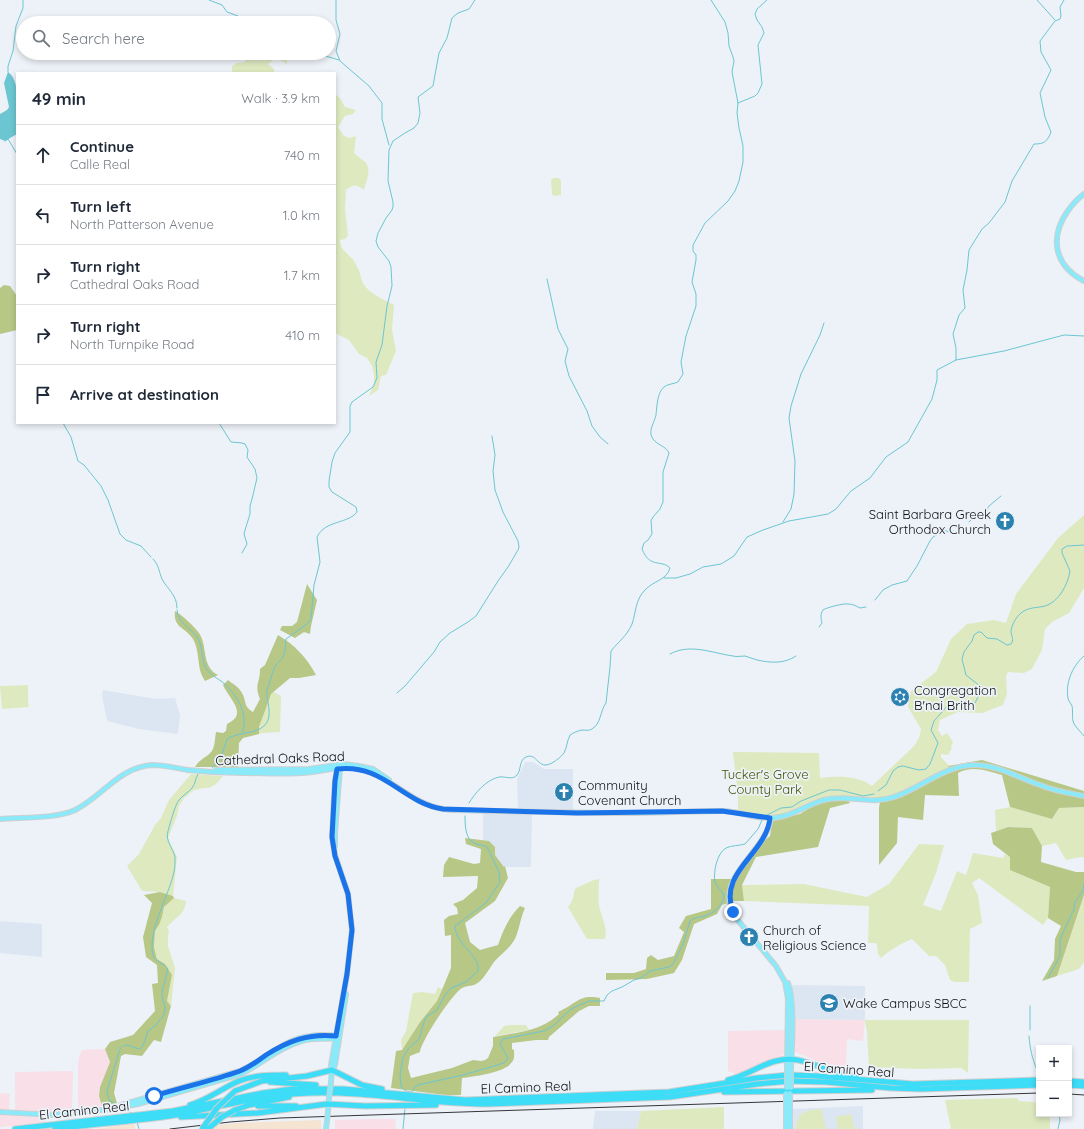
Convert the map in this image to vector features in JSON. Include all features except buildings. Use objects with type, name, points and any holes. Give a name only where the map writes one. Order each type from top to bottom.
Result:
[{"type":"highway","points":[[680,1091],[729,1080],[776,1061],[789,1059],[800,1060],[834,1072],[889,1083]]},
{"type":"highway","points":[[202,1129],[217,1108],[235,1091],[262,1080],[307,1076],[332,1070],[362,1085],[400,1096]]},
{"type":"highway","name":"El Camino Real","points":[[420,1098],[465,1100],[680,1091],[757,1078],[789,1075],[889,1083],[931,1084],[1036,1080]]},
{"type":"highway","points":[[145,1114],[199,1102],[238,1081],[252,1076],[307,1076]]},
{"type":"highway","name":"El Camino Real","points":[[139,1117],[145,1114],[180,1109],[273,1091],[316,1088],[343,1089],[460,1104],[488,1104],[644,1098],[694,1094],[758,1084],[791,1081],[826,1082],[904,1089],[1036,1085]]},
{"type":"highway","points":[[1072,1081],[1084,1082]]},
{"type":"highway","points":[[251,1084],[270,1082],[335,1086],[343,1089]]},
{"type":"highway","points":[[1072,1085],[1084,1086]]},
{"type":"highway","points":[[694,1094],[702,1095],[748,1091],[904,1089]]},
{"type":"highway","points":[[208,1129],[235,1110],[271,1101],[299,1096],[318,1095],[323,1093]]},
{"type":"highway","name":"El Camino Real","points":[[15,1129],[139,1117],[160,1117],[274,1096],[323,1093],[400,1096]]},
{"type":"highway","points":[[160,1117],[170,1118],[258,1112],[311,1106],[329,1101],[366,1106],[464,1106],[488,1104]]},
{"type":"highway","points":[[235,1110],[257,1106],[311,1106]]},
{"type":"highway","name":"El Camino Real","points":[[56,1129],[130,1118]]},
{"type":"main road","points":[[1084,194],[1075,201],[1062,220],[1057,232],[1056,240],[1058,252],[1064,264],[1074,275],[1084,281]]},
{"type":"main road","name":"Cathedral Oaks Road","points":[[0,819],[54,816],[72,811],[89,801],[120,776],[140,767],[158,766],[208,771],[309,769],[359,766],[373,769],[422,803],[443,809],[590,813],[722,811],[768,818],[789,816],[817,802],[831,798],[872,801],[887,799],[902,794],[951,770],[971,765],[992,767],[1051,789],[1084,796]]},
{"type":"main road","points":[[326,1129],[332,1070],[335,1065],[337,1038],[352,930],[348,894],[335,856],[332,837],[335,781],[339,767]]},
{"type":"main road","points":[[768,818],[769,827],[764,838],[734,878],[730,896],[735,916],[776,968],[783,978],[788,991],[789,1091],[786,1129]]},
{"type":"main road","points":[[115,1108],[123,1104],[240,1071],[283,1044],[296,1039],[313,1036],[337,1038]]},
{"type":"main road","points":[[0,1112],[45,1115],[80,1113],[128,1106],[241,1074],[252,1069],[284,1048],[298,1042],[313,1038],[337,1038]]},
{"type":"main road","points":[[788,1107],[790,1129]]},
{"type":"shaded area","points":[[103,690],[156,699],[175,698],[180,715],[178,734],[139,729],[107,721],[102,696]]},
{"type":"shaded area","points":[[525,762],[533,762],[544,769],[573,769],[573,810],[518,809],[517,779]]},
{"type":"shaded area","points":[[483,813],[532,814],[531,867],[504,867],[483,839]]},
{"type":"shaded area","points":[[0,921],[42,924],[42,957],[0,953]]},
{"type":"shaded area","name":"Wake Campus SBCC","points":[[792,985],[865,986],[865,1020],[793,1019]]},
{"type":"shaded area","points":[[785,1020],[865,1020],[863,1041],[847,1039],[846,1069],[814,1060],[793,1051],[736,1074],[728,1071],[728,1031],[785,1030]]},
{"type":"shaded area","points":[[105,1049],[110,1062],[100,1087],[99,1096],[102,1106],[78,1109],[78,1065],[82,1050]]},
{"type":"shaded area","points":[[73,1071],[72,1109],[58,1112],[15,1110],[15,1072]]},
{"type":"shaded area","points":[[0,1093],[10,1094],[9,1110],[0,1109]]},
{"type":"shaded area","points":[[863,1106],[863,1129],[792,1129],[792,1109]]},
{"type":"shaded area","points":[[595,1111],[641,1111],[637,1129],[593,1129]]},
{"type":"shaded area","points":[[0,1115],[45,1118],[46,1122],[0,1127]]},
{"type":"shaded area","points":[[395,1119],[396,1129],[335,1129],[335,1120]]},
{"type":"shaded area","points":[[321,1120],[321,1129],[211,1129],[218,1125],[236,1123]]},
{"type":"shaded area","points":[[135,1124],[135,1129],[94,1129]]},
{"type":"green space","points":[[246,60],[273,60],[268,64],[274,69],[274,72],[232,72],[232,66],[237,63],[245,62]]},
{"type":"green space","points":[[280,60],[287,60],[287,64]]},
{"type":"green space","points":[[336,95],[340,98],[345,107],[356,110],[353,114],[345,116],[338,127],[344,136],[350,138],[356,136],[354,153],[367,164],[368,168],[364,190],[355,186],[346,190],[345,208],[348,236],[345,239],[340,240],[340,244],[359,270],[364,285],[376,295],[394,305],[392,329],[396,351],[386,375],[381,376],[378,390],[369,396],[374,384],[372,366],[367,358],[359,354],[349,340],[336,334]]},
{"type":"green space","points":[[553,178],[558,178],[561,180],[561,195],[554,196],[552,194],[551,180]]},
{"type":"green space","points":[[4,285],[10,286],[16,295],[16,330],[0,334],[0,288]]},
{"type":"green space","name":"Tucker's Grove County Park","points":[[1084,515],[1084,588],[1069,613],[1052,622],[1045,629],[1042,650],[1032,669],[1024,673],[1008,672],[1006,677],[1007,694],[1003,705],[982,713],[958,712],[940,720],[938,730],[942,736],[947,733],[953,742],[952,748],[948,755],[941,754],[941,757],[953,770],[885,801],[835,796],[816,800],[805,804],[797,810],[782,815],[764,817],[738,812],[738,795],[733,752],[819,753],[820,778],[854,778],[866,782],[872,786],[914,746],[919,738],[921,729],[908,707],[911,691],[936,672],[951,639],[967,624],[994,620],[1006,623],[1016,594],[1058,538]]},
{"type":"green space","points":[[307,584],[317,600],[310,634],[304,632],[295,638],[280,630],[282,626],[292,626],[297,622]]},
{"type":"green space","points":[[175,611],[188,621],[199,633],[202,638],[209,666],[218,675],[205,681],[200,670],[195,642],[176,621]]},
{"type":"green space","points":[[278,635],[300,652],[316,675],[290,678],[271,694],[259,727],[259,734],[243,738],[239,743],[238,767],[195,767],[213,749],[216,732],[223,733],[226,731],[227,724],[236,716],[236,706],[223,685],[228,680],[238,687],[242,693],[246,706],[253,712],[260,699],[257,687],[260,669],[265,665]]},
{"type":"green space","points":[[28,685],[29,707],[2,709],[0,686]]},
{"type":"green space","points":[[274,692],[281,696],[280,732],[259,734],[259,727],[270,694]]},
{"type":"green space","points":[[982,760],[1084,791],[1084,807],[1059,808],[1052,819],[1010,807],[1002,775],[985,770],[969,769],[958,773],[959,796],[925,795],[923,820],[898,817],[897,843],[879,865],[880,801],[952,770],[948,766]]},
{"type":"green space","points":[[191,774],[223,776],[216,784],[209,788],[194,790],[184,798],[179,806],[177,816],[168,838],[177,857],[173,896],[160,892],[142,891],[127,866],[139,854],[155,825],[161,818],[169,800]]},
{"type":"green space","points":[[846,798],[850,803],[830,808],[818,847],[756,857],[742,885],[744,901],[733,901],[722,905],[717,914],[694,924],[682,960],[674,973],[647,979],[606,980],[606,973],[634,973],[646,969],[647,958],[651,955],[658,960],[674,956],[684,932],[679,928],[686,916],[711,909],[711,879],[737,879],[758,846],[770,836],[772,822],[800,814],[819,802]]},
{"type":"green space","points":[[1010,807],[1052,819],[1059,808],[1084,807],[1084,858],[1081,857],[1066,860],[1056,843],[1042,846],[1032,828],[1008,827],[996,831],[995,810]]},
{"type":"green space","points":[[1008,827],[1032,828],[1042,846],[1041,862],[1076,872],[1084,872],[1084,895],[1057,976],[1042,981],[1054,960],[1055,939],[1061,926],[1048,918],[1050,887],[1010,870],[1010,857],[993,844],[991,833]]},
{"type":"green space","points":[[465,838],[489,841],[495,847],[495,855],[504,867],[505,866],[508,878],[495,901],[465,923],[470,942],[480,950],[498,945],[504,929],[510,919],[520,906],[525,908],[517,935],[511,945],[494,962],[479,982],[475,985],[466,986],[457,992],[431,1028],[420,1052],[410,1056],[408,1068],[411,1078],[452,1068],[473,1060],[485,1060],[488,1058],[493,1046],[493,1037],[536,1028],[552,1020],[559,1014],[558,1012],[578,1000],[587,997],[600,998],[600,1006],[589,1006],[579,1011],[549,1037],[548,1040],[512,1043],[512,1049],[514,1050],[513,1061],[503,1069],[462,1078],[461,1095],[445,1095],[391,1088],[396,1051],[402,1050],[420,1022],[437,1001],[451,968],[451,935],[445,936],[444,920],[449,916],[458,914],[457,908],[453,904],[463,900],[477,888],[478,876],[443,877],[444,865],[449,857],[474,864],[480,863],[481,849],[466,844]]},
{"type":"green space","points":[[919,844],[944,845],[936,873],[923,905],[941,911],[957,871],[966,875],[973,853],[1003,858],[1005,854],[1010,857],[1010,870],[1050,887],[1048,918],[1043,925],[979,878],[972,883],[978,895],[982,923],[970,929],[969,982],[954,982],[950,980],[945,965],[936,956],[929,956],[912,939],[895,947],[881,958],[878,954],[877,944],[868,943],[869,906],[744,901],[742,885],[804,884],[867,897],[889,884]]},
{"type":"green space","points":[[599,879],[599,905],[606,935],[605,939],[587,939],[568,907],[573,899],[576,888]]},
{"type":"green space","points":[[160,892],[173,896],[174,898],[164,907],[159,925],[155,931],[154,947],[157,959],[165,964],[172,975],[167,1001],[171,1006],[161,1042],[154,1040],[142,1056],[125,1054],[121,1056],[114,1093],[117,1103],[102,1106],[99,1096],[100,1087],[110,1062],[105,1049],[110,1042],[133,1035],[155,1011],[152,984],[158,983],[157,965],[146,957],[143,937],[152,903],[144,895]]},
{"type":"green space","points":[[1084,895],[1084,962],[1079,969],[1057,976]]},
{"type":"green space","points":[[174,898],[186,901],[184,910],[167,928],[169,930],[168,946],[175,968],[171,1006],[167,1001],[172,975],[165,964],[157,959],[154,947],[155,931],[162,917],[164,907]]},
{"type":"green space","points":[[438,987],[442,989],[437,1001],[420,1022],[402,1050],[401,1040],[406,1031],[413,993],[422,992],[435,994]]},
{"type":"green space","points":[[865,1020],[969,1020],[968,1073],[961,1068],[918,1069],[869,1067]]},
{"type":"green space","points":[[526,1025],[529,1030],[495,1036],[504,1026]]},
{"type":"green space","points":[[1017,1098],[1019,1101],[1034,1102],[1036,1103],[1036,1117],[1050,1117],[1050,1129],[951,1129],[945,1100]]},
{"type":"green space","points":[[724,1107],[724,1129],[637,1129],[641,1111]]},
{"type":"green space","points":[[821,1109],[826,1129],[796,1129],[798,1118],[803,1113]]},
{"type":"green space","points":[[851,1114],[855,1129],[838,1129],[836,1117]]},
{"type":"water","points":[[8,72],[16,87],[16,135],[5,141],[0,139],[0,114],[9,107],[4,83]]},
{"type":"waterway","points":[[20,16],[23,8],[23,0]]},
{"type":"waterway","points":[[209,0],[222,5],[227,12],[238,16]]},
{"type":"waterway","points":[[336,0],[336,20],[340,34],[336,51],[340,61],[369,86],[382,103],[382,119],[389,145]]},
{"type":"waterway","points":[[212,768],[221,758],[227,739],[236,735],[261,729],[267,722],[269,718],[267,690],[275,666],[284,655],[286,639],[307,624],[311,619],[314,585],[320,562],[317,537],[325,528],[348,519],[357,512],[356,507],[332,492],[329,487],[329,481],[335,453],[350,432],[350,406],[352,402],[373,387],[377,378],[376,362],[382,345],[387,306],[392,286],[391,267],[389,261],[378,247],[376,241],[378,233],[393,207],[388,181],[389,150],[393,141],[414,128],[418,123],[420,113],[418,97],[433,86],[439,53],[447,38],[452,18],[458,13],[469,9],[475,0]]},
{"type":"waterway","points":[[469,803],[474,795],[490,781],[499,777],[512,778],[516,776],[522,761],[526,757],[533,757],[543,765],[552,763],[564,753],[570,735],[580,730],[591,730],[595,727],[606,703],[611,651],[630,628],[639,598],[648,587],[663,578],[670,568],[667,565],[656,563],[648,559],[642,549],[644,543],[652,534],[651,521],[660,509],[663,502],[663,472],[669,453],[653,439],[651,436],[651,430],[656,415],[659,396],[662,390],[667,385],[678,382],[683,374],[681,362],[686,336],[696,306],[696,294],[692,282],[696,260],[693,245],[705,223],[728,201],[735,191],[743,162],[743,146],[737,113],[738,103],[732,72],[734,61],[729,46],[725,22],[711,0]]},
{"type":"waterway","points":[[738,103],[755,96],[762,84],[758,45],[764,33],[755,14],[757,9],[767,0]]},
{"type":"waterway","points":[[1037,0],[1055,20]]},
{"type":"waterway","points":[[664,578],[676,578],[690,574],[703,567],[721,564],[734,556],[747,537],[763,530],[789,521],[828,514],[836,509],[851,491],[870,478],[886,457],[908,442],[932,399],[937,380],[937,370],[956,360],[956,348],[953,334],[959,315],[965,308],[963,290],[969,250],[982,229],[989,223],[1005,202],[1012,181],[1034,144],[1045,142],[1051,132],[1045,117],[1040,93],[1051,70],[1041,52],[1040,41],[1055,21],[1060,19],[1060,7],[1064,0]]},
{"type":"waterway","points":[[8,72],[8,66],[13,51],[16,26]]},
{"type":"waterway","points":[[5,141],[8,139],[16,152]]},
{"type":"waterway","points":[[547,279],[558,329],[568,349],[565,361],[569,376],[587,411],[592,426],[600,437],[608,444]]},
{"type":"waterway","points":[[783,522],[791,509],[794,494],[795,461],[789,418],[791,406],[801,374],[820,335],[824,323]]},
{"type":"waterway","points":[[956,360],[1004,351],[1064,335],[1084,336]]},
{"type":"waterway","points":[[64,424],[71,437],[78,461],[84,465],[101,486],[108,500],[120,534],[126,540],[141,546],[151,557]]},
{"type":"waterway","points":[[220,424],[231,442],[245,444],[248,450],[247,457],[255,469],[257,478],[250,506],[250,514],[244,534],[247,544],[242,553]]},
{"type":"waterway","points":[[397,693],[405,686],[434,652],[440,642],[450,633],[476,616],[518,550],[518,541],[503,512],[495,490],[493,471],[495,455],[492,436]]},
{"type":"waterway","points":[[969,522],[985,512],[989,506],[1001,496]]},
{"type":"waterway","points":[[875,600],[883,590],[892,585],[907,581],[933,537],[945,530],[948,532],[953,531]]},
{"type":"waterway","points":[[878,791],[886,785],[893,771],[898,767],[903,766],[919,770],[926,769],[930,764],[938,743],[931,730],[934,721],[949,704],[954,703],[968,706],[975,703],[979,695],[980,686],[966,675],[962,659],[964,652],[972,641],[974,635],[981,632],[987,638],[997,639],[1007,645],[1011,644],[1013,640],[1011,632],[1012,627],[1019,615],[1024,611],[1045,606],[1055,601],[1065,587],[1070,571],[1062,553],[1062,549],[1067,546],[1084,545]]},
{"type":"waterway","points":[[153,559],[158,566],[162,579],[176,600],[177,608]]},
{"type":"waterway","points":[[819,627],[822,623],[821,613],[824,609],[846,604],[860,608],[866,607]]},
{"type":"waterway","points":[[177,610],[182,622],[199,640],[204,662],[208,671],[227,686],[240,704],[244,717],[243,732]]},
{"type":"waterway","points":[[670,654],[685,649],[693,649],[734,656],[745,656],[767,662],[782,662],[796,656]]},
{"type":"waterway","points":[[1084,656],[1073,669],[1067,692],[1068,699],[1072,705],[1074,723],[1084,736]]},
{"type":"waterway","points":[[119,1106],[109,1100],[107,1091],[120,1049],[125,1045],[140,1049],[143,1046],[148,1031],[155,1026],[164,1015],[165,1006],[162,992],[168,969],[154,957],[152,946],[159,914],[174,870],[175,857],[167,835],[177,802],[192,788],[198,774]]},
{"type":"waterway","points":[[765,816],[781,808],[792,807],[801,801],[829,790],[840,790],[863,796],[874,794]]},
{"type":"waterway","points":[[411,1092],[406,1091],[401,1087],[400,1075],[403,1057],[409,1048],[419,1039],[426,1017],[437,1010],[445,995],[451,988],[466,982],[478,971],[476,960],[459,939],[455,926],[486,903],[500,882],[499,872],[487,847],[474,843],[467,835],[465,816]]},
{"type":"waterway","points":[[411,1094],[414,1088],[418,1085],[463,1075],[504,1063],[508,1058],[500,1044],[503,1039],[544,1031],[553,1026],[571,1009],[589,1001],[604,1001],[607,995],[612,991],[641,978],[650,971],[669,967],[673,964],[683,944],[690,921],[712,913],[718,908],[724,899],[724,895],[715,882],[715,868],[720,854],[728,847],[745,844],[758,829],[762,820]]},
{"type":"waterway","points":[[1048,978],[1060,956],[1060,939],[1074,909],[1075,902],[1083,891],[1084,884]]},
{"type":"waterway","points":[[1030,1006],[1030,1030]]},
{"type":"waterway","points":[[1029,1036],[1036,1067]]},
{"type":"waterway","points":[[123,1108],[133,1114]]},
{"type":"waterway","points":[[403,1129],[405,1108]]},
{"type":"waterway","points":[[1058,1129],[1060,1117]]},
{"type":"waterway","points":[[137,1122],[139,1129]]},
{"type":"railway","points":[[170,1129],[280,1118],[1036,1093]]},
{"type":"railway","points":[[1072,1094],[1084,1095]]},
{"type":"place","name":"Saint Barbara Greek Orthodox Church","points":[[1005,521]]},
{"type":"place","name":"Congregation B'nai Brith","points":[[900,697]]},
{"type":"place","name":"Community Covenant Church","points":[[564,792]]},
{"type":"place","name":"Church of Religious Science","points":[[749,937]]},
{"type":"place","name":"Wake Campus SBCC","points":[[829,1003]]},
{"type":"route","points":[[154,1096],[245,1069],[283,1044],[296,1039],[308,1036],[336,1036],[347,974],[352,930],[352,919],[348,894],[335,856],[332,837],[337,769],[352,768],[369,772],[394,785],[412,798],[432,807],[443,809],[577,813],[722,811],[770,818],[769,827],[764,838],[738,872],[732,883],[730,896],[733,912]]}]
